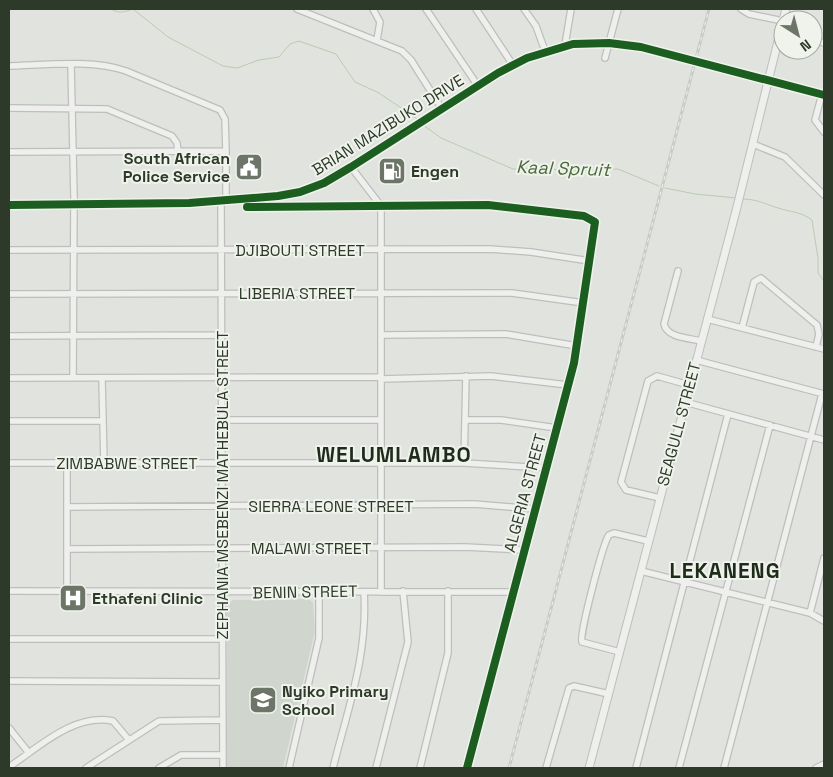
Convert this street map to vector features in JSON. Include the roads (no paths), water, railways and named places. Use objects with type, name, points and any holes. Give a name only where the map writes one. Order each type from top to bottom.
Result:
[{"type":"street","points":[[298,9],[377,40],[407,55],[442,109]]},
{"type":"street","points":[[373,9],[380,22],[377,40]]},
{"type":"street","points":[[426,9],[478,86]]},
{"type":"street","points":[[476,9],[513,65]]},
{"type":"street","points":[[524,9],[536,26],[545,51]]},
{"type":"street","points":[[565,45],[571,9]]},
{"type":"street","points":[[605,58],[618,9]]},
{"type":"street","points":[[741,9],[749,14],[773,19]]},
{"type":"street","name":"BRIAN MAZIBUKO DRIVE","points":[[9,205],[224,202],[300,192],[324,183],[351,167],[513,65],[545,51],[565,45],[609,43],[641,47],[823,94]]},
{"type":"street","name":"SEAGULL STREET","points":[[589,768],[775,60]]},
{"type":"street","points":[[72,65],[74,204],[73,378]]},
{"type":"street","name":"ZEPHANIA MSEBENZI MATHEBULA STREET","points":[[9,66],[105,65],[118,68],[218,108],[225,119],[226,151],[220,250],[224,768]]},
{"type":"street","points":[[823,94],[815,120],[824,132]]},
{"type":"street","points":[[9,108],[107,109],[174,138],[177,143],[178,152]]},
{"type":"street","points":[[753,144],[785,157],[824,195]]},
{"type":"street","points":[[9,152],[226,151]]},
{"type":"street","points":[[351,167],[381,206],[381,592]]},
{"type":"street","points":[[247,207],[381,206]]},
{"type":"street","name":"ALGERIA STREET","points":[[381,206],[500,206],[584,216],[595,222],[578,346],[467,768]]},
{"type":"street","name":"DJIBOUTI STREET","points":[[9,250],[512,250],[590,262]]},
{"type":"street","points":[[678,271],[664,324],[665,328],[670,334],[701,341]]},
{"type":"street","points":[[742,328],[754,282],[761,278],[817,325],[819,334],[816,347]]},
{"type":"street","name":"LIBERIA STREET","points":[[9,294],[512,293],[584,303]]},
{"type":"street","points":[[707,319],[824,349]]},
{"type":"street","points":[[381,335],[506,334],[578,346]]},
{"type":"street","points":[[9,336],[221,335]]},
{"type":"street","points":[[696,360],[823,394],[810,436],[724,768]]},
{"type":"street","points":[[464,463],[466,376]]},
{"type":"street","points":[[9,378],[381,378],[466,376],[502,377],[568,386]]},
{"type":"street","points":[[660,498],[626,490],[622,485],[642,403],[648,381],[653,377],[690,385]]},
{"type":"street","points":[[102,378],[104,463]]},
{"type":"street","points":[[685,402],[824,440]]},
{"type":"street","points":[[636,768],[686,582],[728,414]]},
{"type":"street","points":[[222,420],[381,420]]},
{"type":"street","points":[[466,420],[501,420],[557,428]]},
{"type":"street","points":[[9,421],[102,421]]},
{"type":"street","points":[[679,768],[770,425]]},
{"type":"street","name":"ZIMBABWE STREET","points":[[9,463],[381,462],[464,463],[546,468]]},
{"type":"street","points":[[67,463],[67,592]]},
{"type":"street","name":"SIERRA LEONE STREET","points":[[68,506],[381,506],[474,504],[534,509]]},
{"type":"street","points":[[620,652],[582,642],[581,637],[589,605],[609,534],[614,533],[648,541]]},
{"type":"street","name":"MALAWI STREET","points":[[68,549],[464,547],[524,550]]},
{"type":"street","points":[[810,613],[822,572],[824,558]]},
{"type":"street","points":[[642,570],[810,613],[824,620]]},
{"type":"street","name":"BENIN STREET","points":[[9,591],[222,593],[512,592]]},
{"type":"street","points":[[376,768],[408,642],[403,591]]},
{"type":"street","points":[[420,768],[448,653],[448,591]]},
{"type":"street","points":[[333,768],[363,646],[365,624],[364,592]]},
{"type":"street","points":[[289,768],[319,638],[318,593]]},
{"type":"street","points":[[9,638],[223,639]]},
{"type":"street","points":[[9,681],[223,682]]},
{"type":"street","points":[[546,768],[568,690],[574,686],[609,694]]},
{"type":"street","points":[[9,767],[71,726],[92,720],[116,723],[128,740]]},
{"type":"street","points":[[86,768],[150,725],[164,720],[223,720]]},
{"type":"street","points":[[9,728],[29,753]]},
{"type":"street","points":[[159,768],[181,755],[223,755]]},
{"type":"street","points":[[816,768],[824,764]]},
{"type":"waterway","name":"Kaal Spruit","points":[[111,9],[117,12],[133,9],[168,37],[223,66],[237,68],[259,60],[279,57],[290,44],[299,41],[336,54],[355,82],[379,93],[419,120]]},
{"type":"waterway","name":"Kaal Spruit","points":[[423,125],[441,138],[513,169],[543,168],[569,171],[618,169],[659,186]]},
{"type":"waterway","name":"Kaal Spruit","points":[[665,188],[695,194],[736,198]]},
{"type":"waterway","name":"Kaal Spruit","points":[[742,199],[757,201],[800,214],[812,220],[818,258],[818,273],[824,281]]},
{"type":"railway","points":[[509,768],[709,9]]},
{"type":"place","name":"South African Police Service","points":[[249,167]]},
{"type":"place","name":"Engen","points":[[392,171]]},
{"type":"place","name":"Ethafeni Clinic","points":[[73,598]]},
{"type":"place","name":"Nyiko Primary School","points":[[263,700]]},
{"type":"district","name":"WELUMLAMBO","points":[[394,454]]},
{"type":"district","name":"LEKANENG","points":[[725,570]]}]
